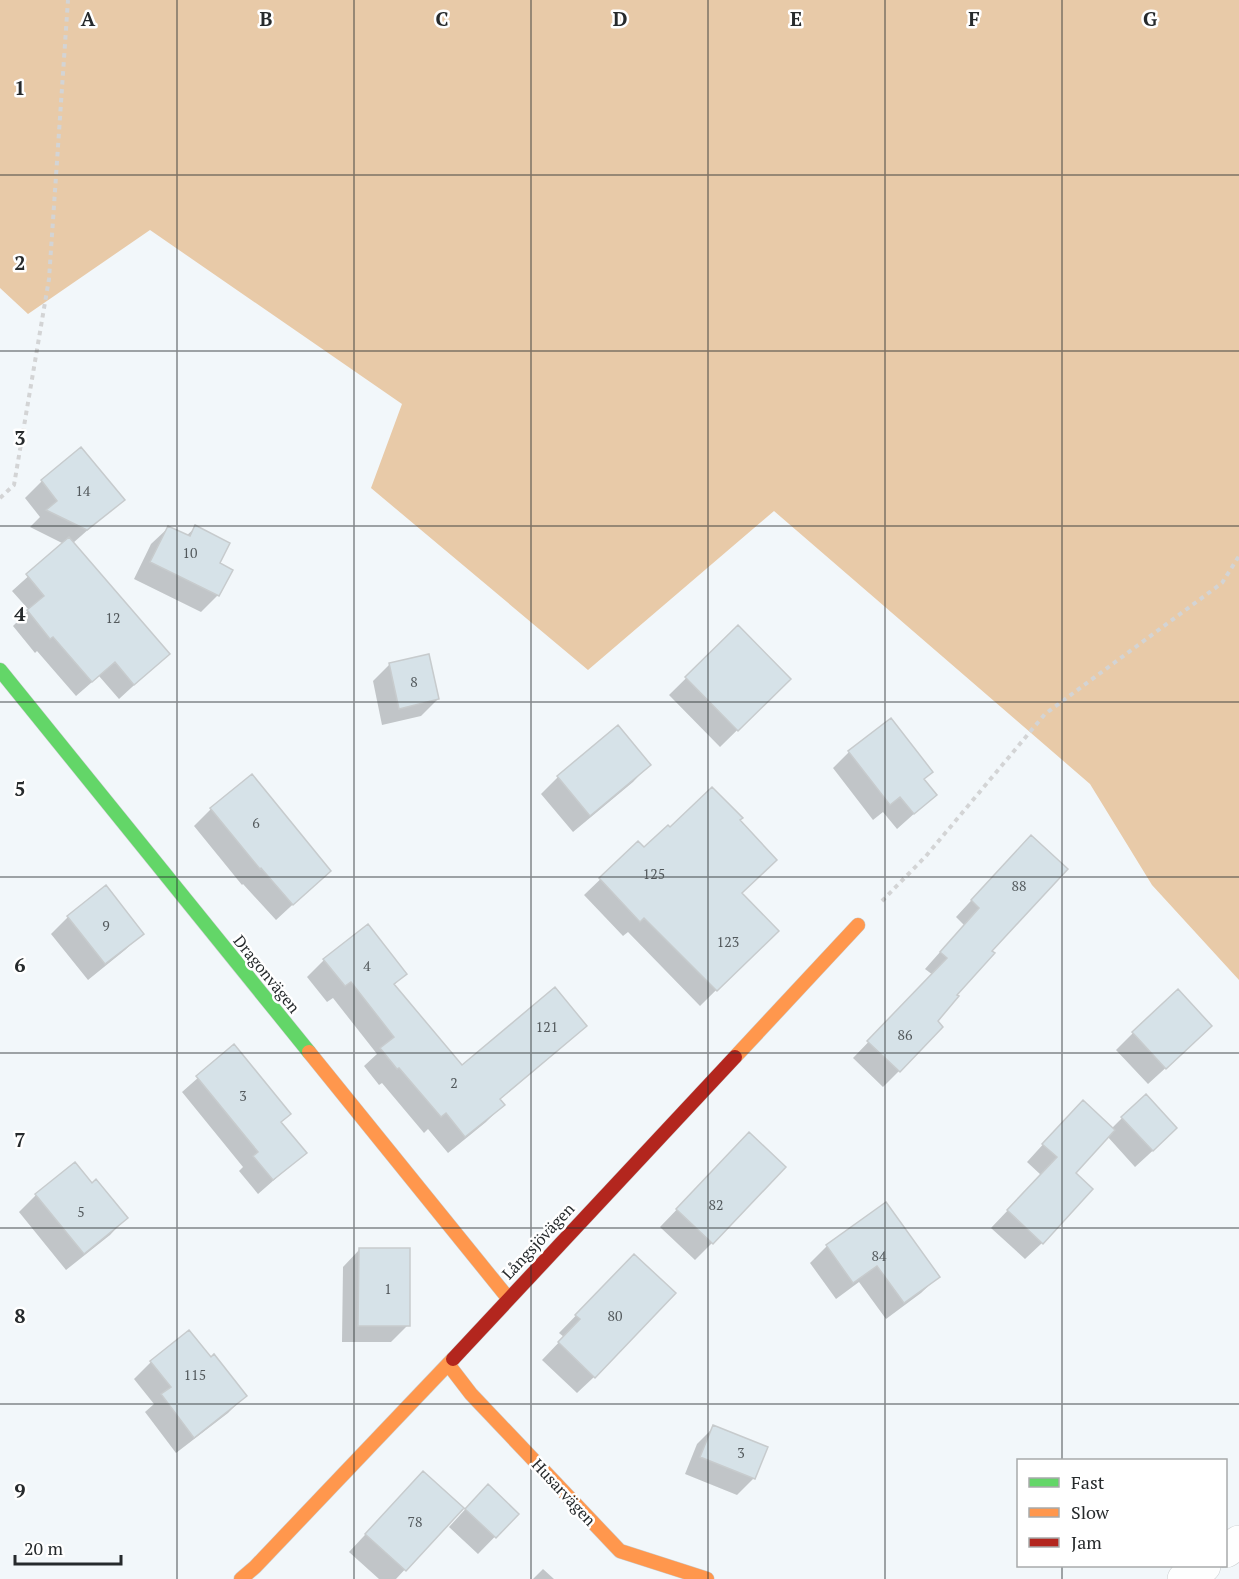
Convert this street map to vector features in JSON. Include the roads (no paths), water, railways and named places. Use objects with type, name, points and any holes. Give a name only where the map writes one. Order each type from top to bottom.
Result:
[{"type":"street","name":"Dragonvägen","points":[[0,670],[507,1298]]},
{"type":"street","name":"Långsjövägen","points":[[241,1579],[255,1568],[448,1364],[507,1298],[858,925]]},
{"type":"street","name":"Husarvägen","points":[[448,1364],[471,1394],[620,1551],[707,1579]]},
{"type":"street","points":[[1184,1579],[1202,1567]]}]
